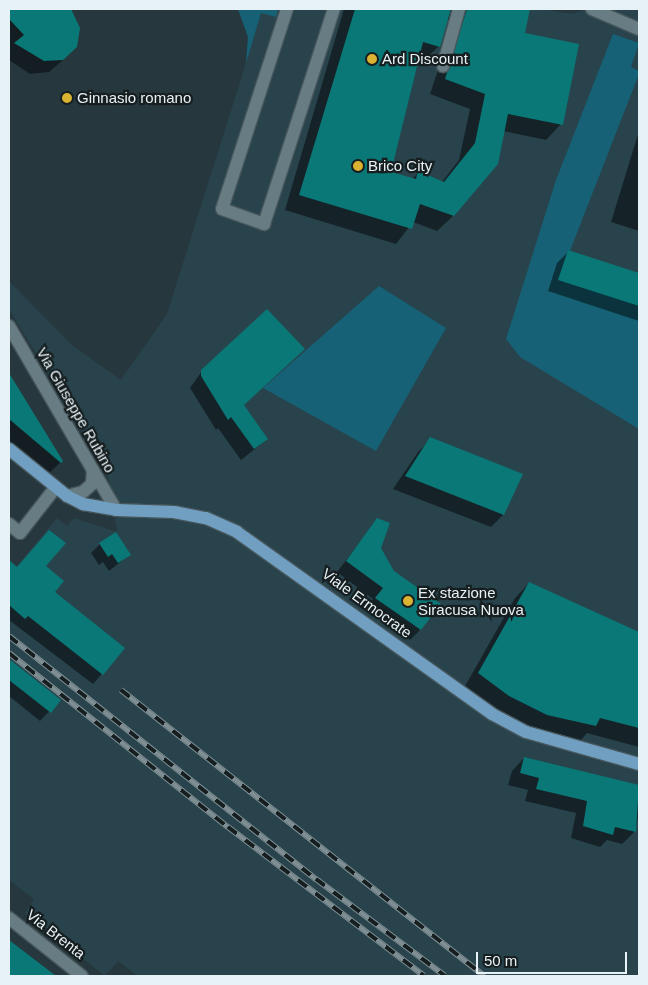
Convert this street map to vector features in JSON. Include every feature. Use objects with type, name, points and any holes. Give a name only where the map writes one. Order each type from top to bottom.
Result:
[{"type":"main road","name":"Viale Ermocrate","points":[[9,449],[67,496],[83,504],[116,510],[174,512],[206,518],[237,532],[492,714],[526,732],[639,764]]},
{"type":"street","points":[[288,9],[222,209],[264,224],[334,9]]},
{"type":"street","points":[[443,66],[459,9]]},
{"type":"street","points":[[592,9],[639,29]]},
{"type":"street","name":"Via Giuseppe Rubino","points":[[9,326],[116,510]]},
{"type":"street","points":[[67,496],[83,492],[92,484],[93,470]]},
{"type":"street","points":[[9,524],[20,533],[56,487]]},
{"type":"street","name":"Via Brenta","points":[[9,918],[82,976]]},
{"type":"shaded area","points":[[238,9],[541,9],[573,14],[585,9],[639,9],[639,976],[138,976],[118,961],[105,976],[25,913],[34,899],[9,880],[9,560],[17,566],[57,518],[67,526],[74,518],[117,532],[108,473],[9,309],[9,281],[73,346],[121,380],[167,314],[246,63],[248,37]]},
{"type":"shaded area","points":[[238,9],[278,9],[276,17],[261,13],[246,63],[248,37]]},
{"type":"shaded area","points":[[613,34],[639,43],[631,67],[639,71],[639,74],[559,279],[639,306],[639,429],[520,357],[506,339],[556,180]]},
{"type":"shaded area","points":[[379,286],[446,328],[376,451],[263,388]]},
{"type":"building","points":[[9,9],[71,9],[80,28],[77,47],[63,60],[44,61],[14,43],[24,35],[9,19]]},
{"type":"building","points":[[355,9],[451,9],[440,47],[423,42],[391,172],[416,179],[418,171],[444,182],[475,143],[485,94],[445,79],[467,9],[530,9],[525,33],[579,44],[563,125],[508,114],[498,164],[454,216],[420,204],[412,229],[299,195]]},
{"type":"building","points":[[568,250],[639,273],[639,306],[558,280]]},
{"type":"building","points":[[267,309],[305,349],[244,405],[268,439],[254,449],[231,417],[228,420],[201,376],[201,370]]},
{"type":"building","points":[[9,373],[63,461],[61,463],[9,419]]},
{"type":"building","points":[[430,437],[523,474],[504,515],[405,476]]},
{"type":"building","points":[[377,518],[390,523],[381,548],[394,571],[441,604],[421,630],[375,598],[383,588],[346,561]]},
{"type":"building","points":[[49,530],[66,543],[46,566],[64,581],[55,592],[125,648],[103,675],[28,616],[25,619],[9,605],[9,560],[17,567]]},
{"type":"building","points":[[116,532],[131,555],[118,563],[112,554],[108,557],[99,543]]},
{"type":"building","points":[[529,582],[639,632],[639,728],[600,718],[596,726],[547,715],[509,696],[478,673]]},
{"type":"building","points":[[9,659],[61,700],[51,713],[9,680]]},
{"type":"building","points":[[524,757],[639,785],[636,832],[615,827],[613,835],[583,826],[587,801],[536,789],[539,778],[520,773]]},
{"type":"building","points":[[9,940],[56,976],[9,976]]},
{"type":"railway","points":[[9,636],[316,879],[445,976]]},
{"type":"railway","points":[[9,653],[228,827],[424,976]]},
{"type":"railway","points":[[121,690],[485,976]]},
{"type":"place","name":"Ard Discount","points":[[372,59]]},
{"type":"place","name":"Ginnasio romano","points":[[67,98]]},
{"type":"place","name":"Brico City","points":[[358,166]]},
{"type":"place","name":"Ex stazione Siracusa Nuova","points":[[408,601]]}]
